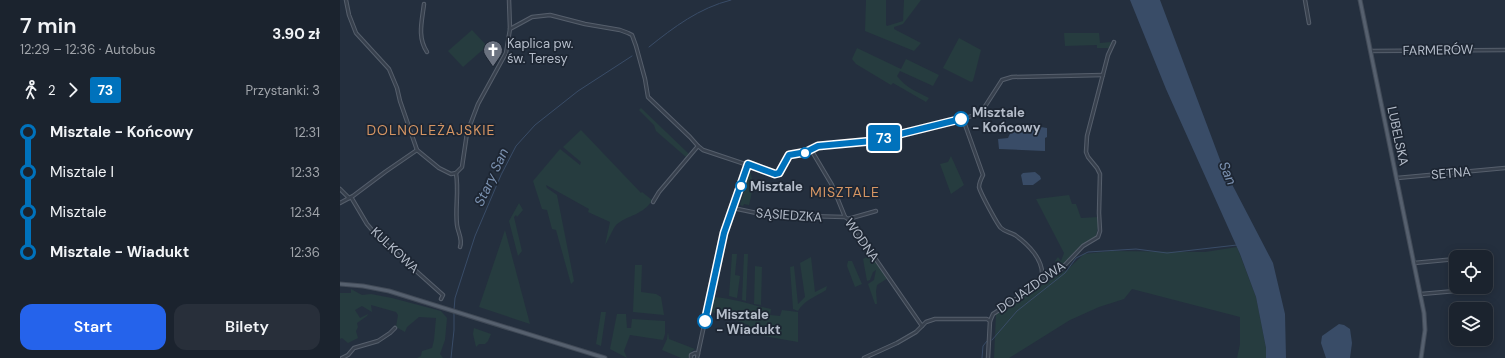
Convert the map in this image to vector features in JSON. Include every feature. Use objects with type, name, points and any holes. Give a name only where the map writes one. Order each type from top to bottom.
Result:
[{"type":"main road","name":"LUBELSKA","points":[[1360,0],[1421,294],[1426,324],[1421,358]]},
{"type":"main road","points":[[340,284],[383,290],[447,308],[605,358]]},
{"type":"street","points":[[346,0],[349,15],[356,33],[389,69],[397,88],[417,150],[439,168],[451,174],[456,173],[462,167],[467,133],[478,104],[506,53],[510,29],[509,0]]},
{"type":"street","points":[[1305,0],[1309,23]]},
{"type":"street","points":[[424,4],[420,35],[423,46],[427,52]]},
{"type":"street","points":[[510,29],[532,17],[550,15],[625,32],[632,35],[639,55],[648,97],[698,146],[703,150],[775,174],[779,173],[789,155],[806,152],[818,146],[872,141],[963,119],[977,114],[984,108],[1002,80],[1012,77],[1103,75]]},
{"type":"street","name":"DOJAZDOWA","points":[[864,358],[897,343],[916,332],[926,322],[935,320],[987,319],[990,321],[993,314],[1025,293],[1042,278],[1061,270],[1083,246],[1097,238],[1099,235],[1100,174],[1086,152],[1088,130],[1108,55],[1114,42]]},
{"type":"street","name":"FARMERÓW","points":[[1371,51],[1505,50]]},
{"type":"street","points":[[963,119],[983,175],[979,185],[981,192],[999,226],[1027,245],[1038,260],[1042,268],[1042,278]]},
{"type":"street","points":[[653,202],[659,192],[698,146]]},
{"type":"street","points":[[340,203],[350,198],[417,150]]},
{"type":"street","name":"WODNA","points":[[809,150],[813,153],[832,186],[846,218],[922,326]]},
{"type":"street","points":[[697,358],[724,233],[748,164]]},
{"type":"street","name":"SETNA","points":[[1397,178],[1505,168]]},
{"type":"street","points":[[456,173],[458,185],[457,225],[461,240],[460,247]]},
{"type":"street","points":[[340,189],[350,198]]},
{"type":"street","name":"KULKOWA","points":[[350,198],[378,237],[443,295],[441,299]]},
{"type":"street","name":"SĄSIEDZKA","points":[[733,208],[766,215],[846,218],[876,211]]},
{"type":"street","points":[[1414,263],[1449,260]]},
{"type":"street","points":[[1421,294],[1449,292]]},
{"type":"street","points":[[987,319],[993,314]]},
{"type":"street","points":[[988,358],[990,321]]},
{"type":"street","points":[[342,358],[348,355],[354,348],[378,341],[395,328]]},
{"type":"street","points":[[690,358],[691,355],[698,354]]},
{"type":"green space","points":[[866,0],[886,0],[887,26],[903,21],[904,0],[921,0],[903,24],[894,27],[894,29],[921,43],[914,51],[865,31]]},
{"type":"green space","points":[[472,30],[487,46],[463,67],[448,51]]},
{"type":"green space","points":[[1064,33],[1099,33],[1100,43],[1111,42],[1110,48],[1097,48],[1097,45],[1065,46]]},
{"type":"green space","points":[[959,38],[981,50],[973,81],[971,82],[943,68]]},
{"type":"green space","points":[[857,48],[901,69],[906,59],[939,75],[933,86],[900,71],[897,76],[907,86],[929,98],[926,102],[893,83],[891,85],[856,64],[852,59]]},
{"type":"green space","points":[[641,108],[689,154],[686,157],[656,131],[654,125],[639,110]]},
{"type":"green space","points":[[581,130],[641,193],[642,192],[652,200],[645,209],[616,225],[605,245],[610,222],[588,212],[589,209],[546,185],[547,188],[557,195],[574,281],[571,284],[556,230],[552,229],[547,210],[542,209],[533,181],[560,149],[580,165],[581,162],[563,147]]},
{"type":"green space","points":[[951,156],[964,185],[951,194],[940,164],[948,162]]},
{"type":"green space","points":[[749,170],[752,179],[752,192],[749,205],[744,204],[743,206],[740,205],[746,189],[743,188]]},
{"type":"green space","points":[[1069,195],[1072,204],[1076,204],[1081,218],[1098,217],[1098,227],[1096,236],[1079,247],[1060,269],[1055,261],[1058,257],[1061,261],[1064,253],[1036,199]]},
{"type":"green space","points":[[519,203],[523,210],[517,217],[516,215],[514,217],[522,251],[518,256],[509,221]]},
{"type":"green space","points":[[505,230],[530,324],[479,307]]},
{"type":"green space","points":[[1237,247],[1256,297],[1266,348],[1266,358],[1237,358],[1240,344],[1240,317],[1132,289],[1124,299],[1099,307],[1070,320],[1009,358],[994,358],[996,314],[1068,269],[1084,254],[1111,251],[1205,252]]},
{"type":"green space","points":[[732,254],[737,254],[735,275],[740,276],[737,298],[729,296]]},
{"type":"green space","points":[[744,254],[748,254],[746,301],[742,300]]},
{"type":"green space","points":[[870,255],[888,278],[877,285],[877,304],[875,304],[868,284],[874,280],[876,270],[873,272],[870,280],[867,281],[863,259]]},
{"type":"green space","points":[[811,257],[815,292],[827,286],[826,290],[807,301],[798,311],[793,309],[790,267],[794,266],[798,304],[805,297],[800,263]]},
{"type":"green space","points":[[848,261],[852,261],[862,284],[855,287],[847,266]]},
{"type":"green space","points":[[635,265],[642,265],[641,292],[656,294],[661,297],[664,315],[633,312]]},
{"type":"green space","points":[[755,266],[762,267],[761,305],[754,304]]},
{"type":"green space","points":[[351,289],[362,295],[371,294],[392,298],[441,311],[447,318],[445,340],[440,354],[443,358],[417,358],[421,356],[422,351],[432,348],[436,318],[419,317],[407,327],[405,332],[396,327],[398,315],[396,312],[371,305],[372,312],[362,306],[355,310],[360,318],[368,314],[357,323],[358,327],[356,331],[358,338],[348,343],[342,338],[340,339],[340,293],[351,293]]},
{"type":"green space","points":[[713,297],[735,300],[771,309],[770,315],[780,316],[782,310],[798,312],[798,342],[747,333],[749,325],[709,311]]},
{"type":"green space","points":[[601,312],[606,312],[601,346],[596,344]]},
{"type":"green space","points":[[617,314],[626,314],[627,328],[631,328],[632,319],[665,321],[665,334],[663,340],[630,335],[624,351],[627,358],[610,349]]},
{"type":"green space","points":[[474,328],[491,334],[485,344],[479,344],[476,347],[473,334]]},
{"type":"green space","points":[[668,332],[669,339],[695,349],[688,358],[681,358],[662,350],[667,339]]},
{"type":"water","points":[[1130,0],[1160,0],[1222,165],[1273,263],[1285,314],[1286,358],[1266,358],[1266,348],[1256,297],[1240,254],[1166,89]]},
{"type":"water","points":[[1028,125],[1047,128],[1045,151],[999,149],[998,139],[1008,138],[1013,127]]},
{"type":"water","points":[[1035,172],[1041,179],[1033,185],[1023,185],[1021,175],[1023,173]]},
{"type":"water","points":[[1339,324],[1350,329],[1352,343],[1350,358],[1326,358],[1321,343],[1322,336]]},
{"type":"waterway","name":"Stary San","points":[[649,47],[687,19],[719,3],[731,0]]},
{"type":"waterway","name":"Stary San","points":[[454,310],[455,298],[475,236],[501,175],[516,146],[535,125],[578,91],[632,56]]},
{"type":"waterway","points":[[992,340],[1017,311],[1065,273],[1076,258],[1088,252],[1136,249],[1167,253],[1237,245]]},
{"type":"waterway","name":"Stary San","points":[[451,358],[454,313]]},
{"type":"waterway","points":[[982,358],[983,346],[987,341]]},
{"type":"bus line","name":"73","points":[[705,321],[724,233],[748,164],[775,174],[781,171],[789,155],[793,153],[806,152],[818,146],[833,143],[872,141],[961,119]]},
{"type":"place","name":"Kaplica pw. św. Teresy","points":[[493,67]]},
{"type":"place","name":"Misztale - Końcowy","points":[[961,119]]},
{"type":"place","name":"Misztale","points":[[741,186]]},
{"type":"place","name":"Misztale - Wiadukt","points":[[705,321]]},
{"type":"district","name":"DOLNOLEŻAJSKIE","points":[[431,130]]},
{"type":"district","name":"MISZTALE","points":[[845,192]]},
{"type":"water label","name":"San","points":[[1228,173]]}]
